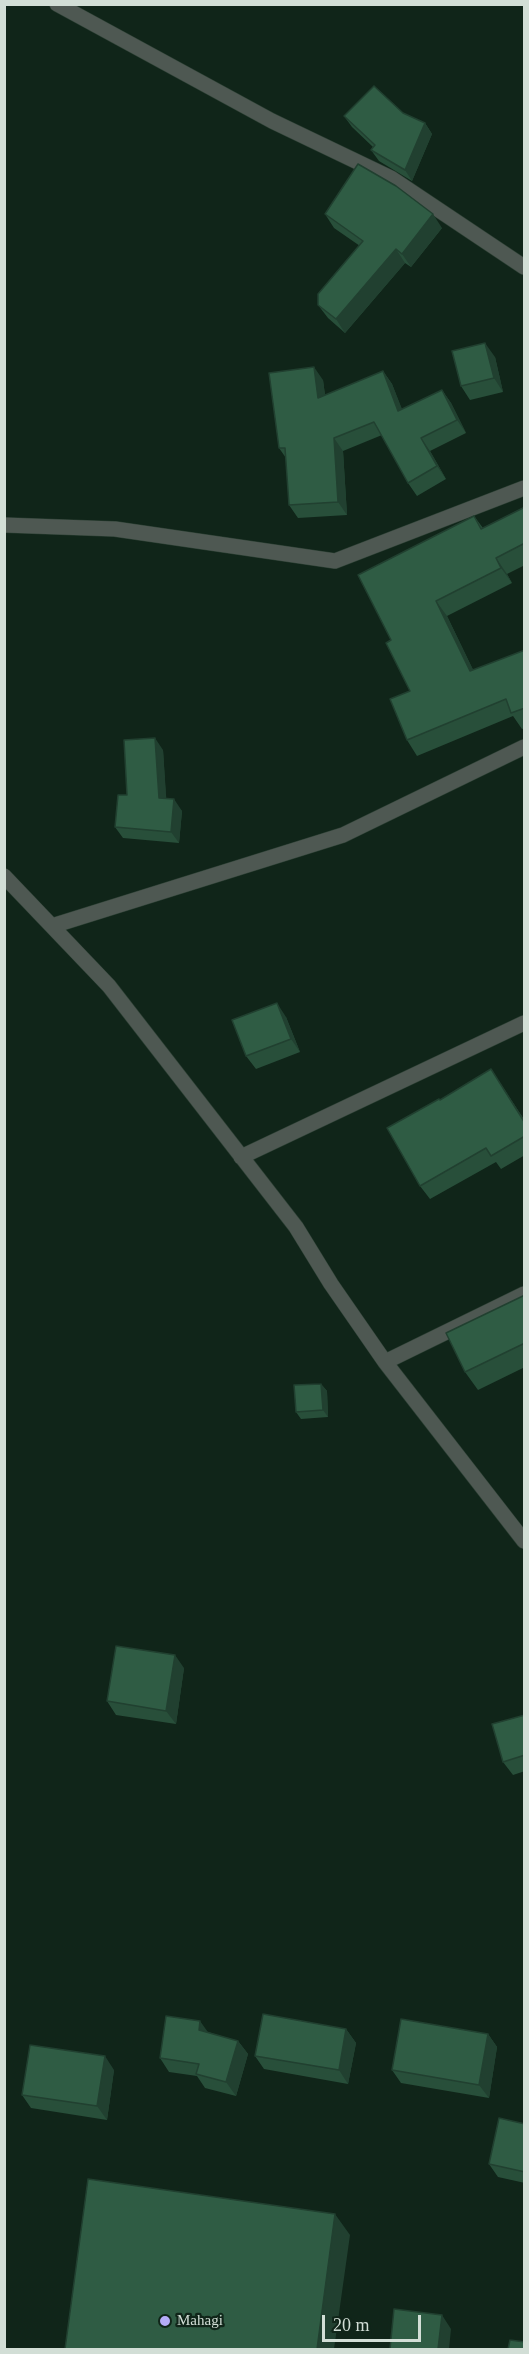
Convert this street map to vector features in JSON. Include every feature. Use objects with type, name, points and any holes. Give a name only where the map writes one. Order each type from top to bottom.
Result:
[{"type":"street","points":[[57,4],[272,121],[391,178],[525,267]]},
{"type":"street","points":[[4,525],[115,529],[335,561],[525,488]]},
{"type":"street","points":[[52,926],[343,835],[525,747]]},
{"type":"street","points":[[4,876],[109,986],[296,1227],[331,1284],[385,1362],[525,1541]]},
{"type":"street","points":[[242,1157],[525,1023]]},
{"type":"street","points":[[385,1362],[525,1294]]},
{"type":"building","points":[[374,86],[403,113],[425,123],[405,170],[371,150],[375,145],[344,116]]},
{"type":"building","points":[[358,164],[396,186],[433,214],[402,254],[396,249],[336,319],[318,305],[318,294],[363,241],[325,214]]},
{"type":"building","points":[[485,343],[494,378],[461,386],[452,351]]},
{"type":"building","points":[[314,367],[318,398],[383,371],[398,411],[442,390],[457,420],[421,438],[437,466],[408,483],[374,422],[334,438],[338,502],[289,505],[285,448],[279,448],[269,373]]},
{"type":"building","points":[[525,507],[525,543],[496,558],[501,568],[436,601],[470,671],[525,650],[525,708],[511,713],[506,699],[407,740],[390,699],[410,691],[386,643],[391,640],[358,575],[474,516],[481,529]]},
{"type":"building","points":[[155,738],[159,798],[174,799],[171,832],[115,827],[118,795],[127,795],[124,740]]},
{"type":"building","points":[[277,1003],[291,1039],[246,1056],[232,1020]]},
{"type":"building","points":[[491,1069],[525,1123],[525,1136],[491,1156],[486,1148],[420,1186],[387,1128]]},
{"type":"building","points":[[525,1295],[525,1343],[465,1372],[446,1333]]},
{"type":"building","points":[[321,1384],[323,1410],[296,1412],[294,1385]]},
{"type":"building","points":[[116,1646],[175,1655],[166,1711],[107,1701]]},
{"type":"building","points":[[525,1715],[525,1755],[503,1762],[492,1724]]},
{"type":"building","points":[[263,2014],[346,2029],[339,2070],[255,2056]]},
{"type":"building","points":[[166,2016],[200,2021],[199,2030],[238,2041],[226,2082],[196,2074],[199,2064],[160,2058]]},
{"type":"building","points":[[401,2019],[488,2034],[479,2085],[392,2070]]},
{"type":"building","points":[[30,2045],[105,2056],[97,2106],[22,2095]]},
{"type":"building","points":[[499,2118],[525,2124],[525,2172],[489,2164]]},
{"type":"building","points":[[88,2179],[335,2214],[317,2349],[65,2349]]},
{"type":"building","points":[[394,2309],[442,2315],[438,2349],[390,2349]]},
{"type":"building","points":[[510,2340],[525,2342],[525,2349],[508,2349]]},
{"type":"place","name":"Mahagi","points":[[165,2321]]}]
